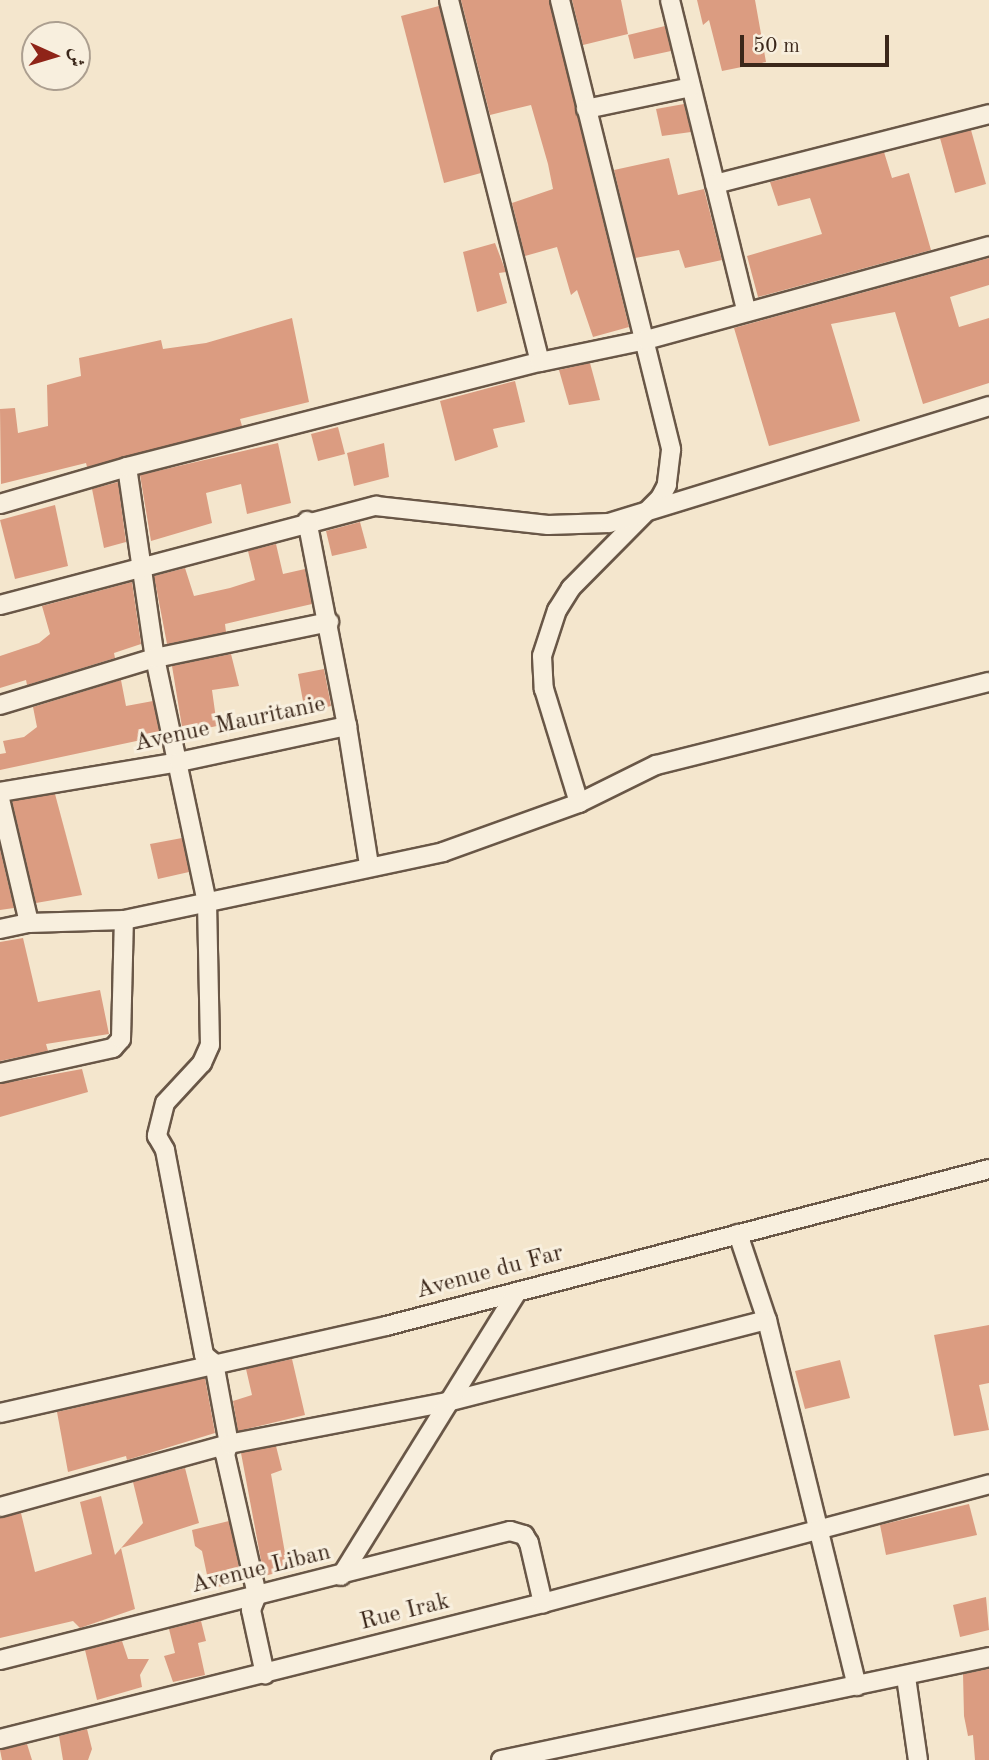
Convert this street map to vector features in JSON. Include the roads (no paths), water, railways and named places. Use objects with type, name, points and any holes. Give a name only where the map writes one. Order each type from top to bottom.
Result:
[{"type":"street","points":[[449,0],[540,362]]},
{"type":"street","points":[[560,0],[671,450],[667,485],[642,516],[571,588],[557,610],[542,656],[544,689],[579,803]]},
{"type":"street","points":[[670,0],[746,310]]},
{"type":"street","points":[[586,109],[691,86]]},
{"type":"street","points":[[715,184],[989,114]]},
{"type":"street","points":[[0,504],[127,467],[540,362],[646,340],[746,310],[989,246]]},
{"type":"street","points":[[0,605],[357,509],[397,506],[548,525],[590,526],[642,516],[989,406]]},
{"type":"street","points":[[127,467],[155,658],[207,902],[210,1045],[202,1063],[166,1103],[157,1136],[165,1150],[204,1355],[214,1363],[229,1444],[225,1454],[257,1595],[251,1610],[265,1674]]},
{"type":"street","name":"Avenue Mauritanie","points":[[0,792],[179,762],[347,726],[329,622],[307,521]]},
{"type":"street","points":[[0,705],[155,658],[329,622]]},
{"type":"street","points":[[0,929],[29,923],[124,920],[369,865],[443,852],[579,803],[656,765],[989,682]]},
{"type":"street","points":[[347,726],[369,865]]},
{"type":"street","points":[[0,799],[29,923]]},
{"type":"street","points":[[0,1073],[113,1048],[121,1039],[124,920]]},
{"type":"street","name":"Avenue du Far","points":[[0,1413],[516,1292],[989,1169]]},
{"type":"street","points":[[738,1234],[767,1320],[857,1686]]},
{"type":"street","points":[[341,1576],[516,1292]]},
{"type":"street","points":[[0,1507],[229,1444],[447,1402],[767,1320]]},
{"type":"street","name":"Rue Irak","points":[[0,1739],[543,1603],[989,1484]]},
{"type":"street","name":"Avenue Liban","points":[[0,1660],[341,1576],[501,1533],[519,1532],[528,1542],[543,1603]]},
{"type":"street","points":[[501,1760],[543,1755],[989,1657]]},
{"type":"street","points":[[906,1677],[918,1760]]}]
